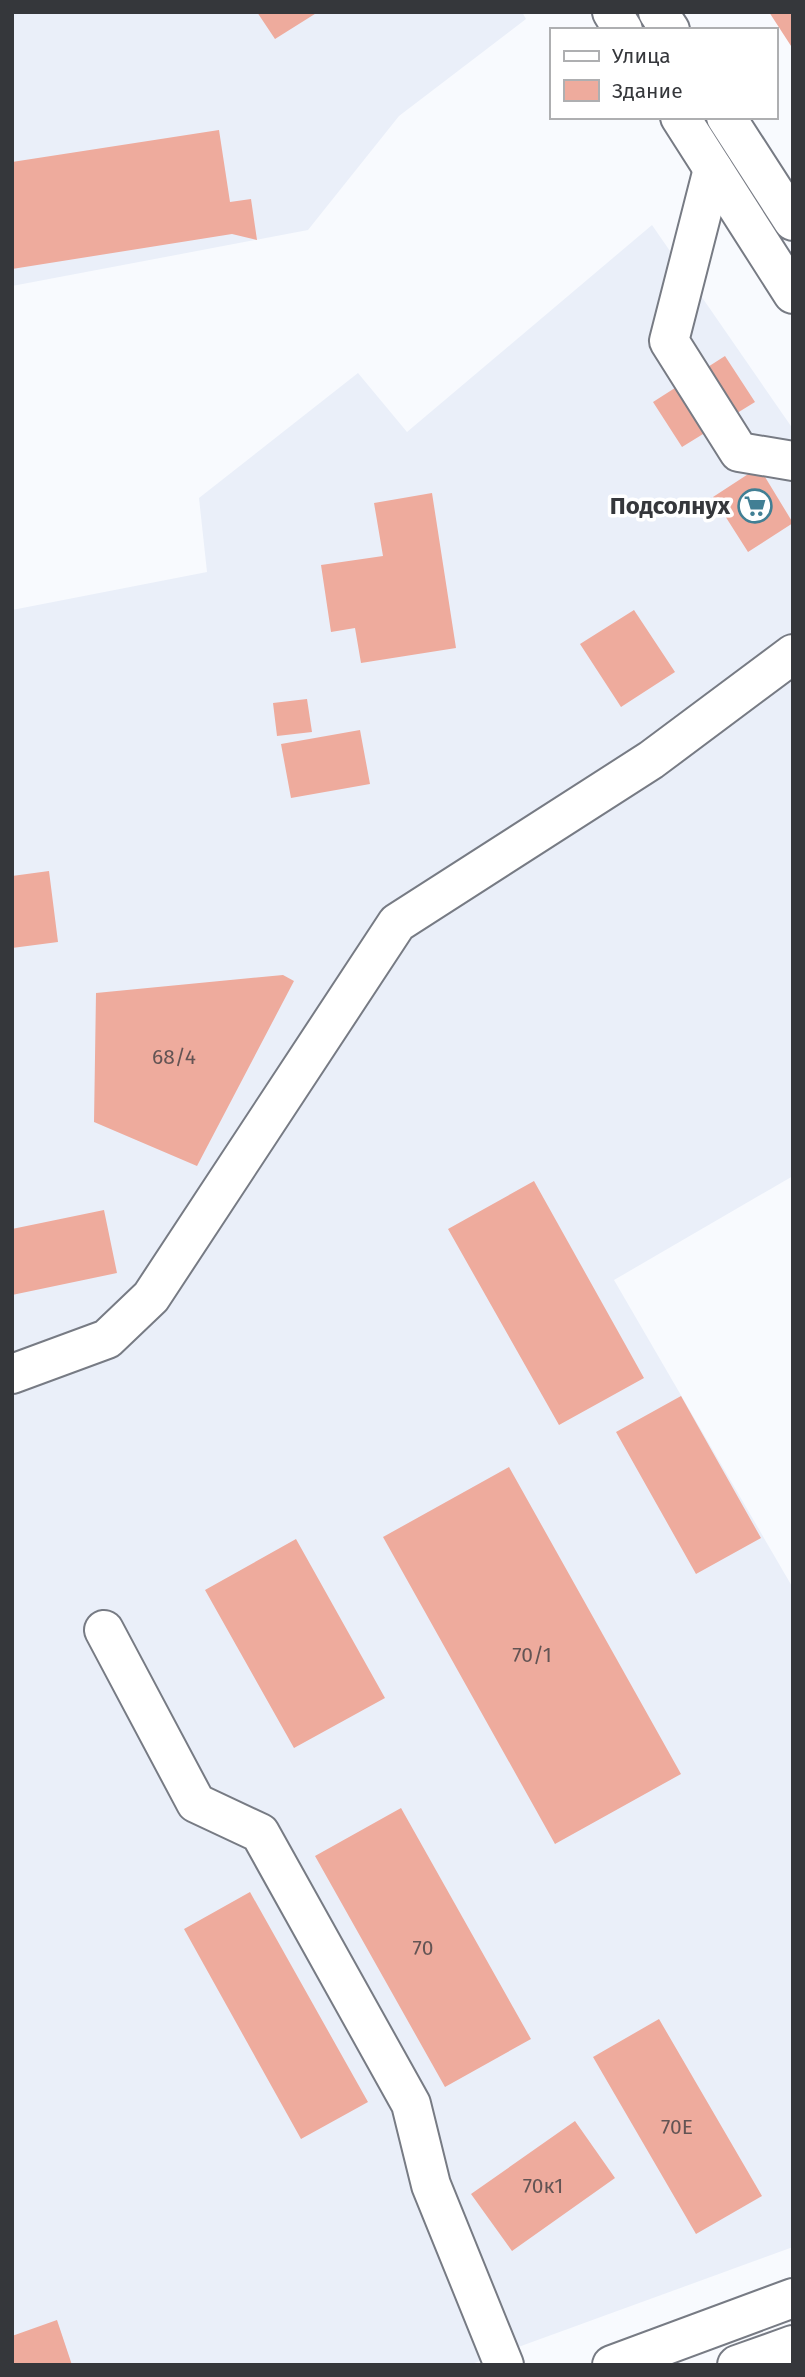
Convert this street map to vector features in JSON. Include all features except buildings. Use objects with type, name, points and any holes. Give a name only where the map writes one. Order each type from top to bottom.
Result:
[{"type":"street","points":[[612,12],[622,28]]},
{"type":"street","points":[[658,12],[669,28]]},
{"type":"street","points":[[681,119],[793,294]]},
{"type":"street","points":[[727,119],[793,221]]},
{"type":"street","points":[[713,169],[669,341],[739,452],[793,461]]},
{"type":"street","points":[[12,1374],[107,1339],[151,1297],[397,923],[651,760],[793,654]]},
{"type":"street","points":[[104,1630],[196,1803],[260,1832],[411,2104],[431,2185],[504,2365]]},
{"type":"street","points":[[612,2365],[793,2298]]},
{"type":"street","points":[[737,2365],[793,2344]]},
{"type":"shaded area","points":[[12,12],[522,12],[526,19],[399,116],[308,230],[12,286]]},
{"type":"shaded area","points":[[652,225],[793,429],[793,1176],[614,1280],[793,1588],[793,2247],[469,2365],[12,2365],[12,610],[207,572],[199,498],[358,373],[407,432]]},
{"type":"place","name":"Подсолнух","points":[[755,506]]}]
